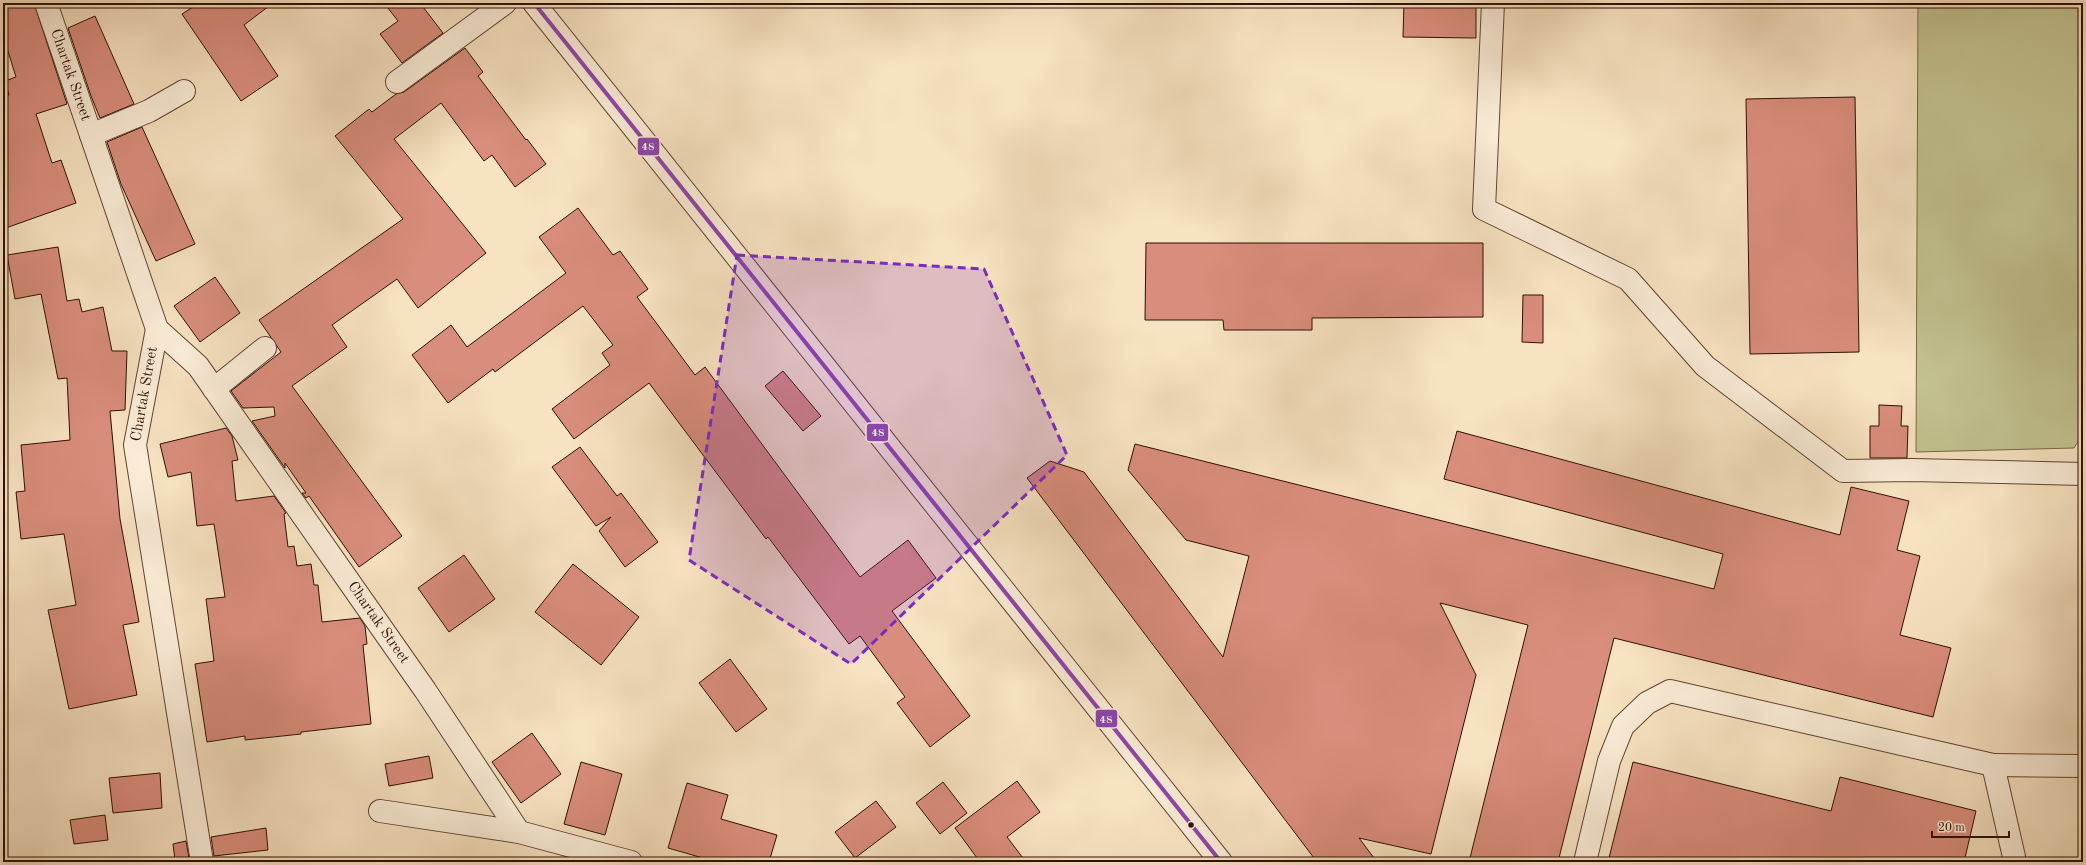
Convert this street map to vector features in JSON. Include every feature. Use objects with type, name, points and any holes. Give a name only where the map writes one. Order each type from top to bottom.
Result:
[{"type":"street","name":"Chartak Street","points":[[46,3],[157,329],[198,366],[424,690],[519,832]]},
{"type":"street","points":[[397,82],[505,3]]},
{"type":"street","points":[[534,3],[1221,862]]},
{"type":"street","points":[[1493,3],[1484,209],[1628,280],[1705,366],[1843,471],[1912,470],[2083,474]]},
{"type":"street","points":[[91,135],[149,111],[184,91]]},
{"type":"street","name":"Chartak Street","points":[[157,329],[135,445],[202,862]]},
{"type":"street","points":[[214,389],[265,348]]},
{"type":"street","points":[[1585,862],[1609,761],[1623,726],[1647,703],[1670,691],[1993,765],[2083,766]]},
{"type":"street","points":[[1993,765],[2014,857],[2012,862]]},
{"type":"street","points":[[380,811],[519,832],[631,862]]},
{"type":"highlighted area","points":[[737,255],[984,269],[1067,455],[851,664],[689,560]]},
{"type":"green space","points":[[1918,3],[2083,3],[2083,434],[2074,448],[1916,452]]},
{"type":"building","points":[[3,3],[34,3],[67,104],[36,114],[52,163],[61,160],[76,203],[3,229],[3,97],[9,95],[5,81],[16,77],[3,35]]},
{"type":"building","points":[[199,3],[273,3],[244,25],[278,76],[241,101],[182,14]]},
{"type":"building","points":[[384,3],[420,3],[443,33],[402,63],[380,34],[398,21]]},
{"type":"building","points":[[1404,3],[1476,3],[1476,38],[1403,37]]},
{"type":"building","points":[[95,16],[134,104],[100,118],[68,28]]},
{"type":"building","points":[[465,48],[483,72],[478,76],[546,164],[515,187],[492,155],[484,161],[441,103],[394,139],[486,253],[418,308],[397,279],[332,325],[347,347],[292,386],[402,536],[359,567],[309,496],[306,498],[302,493],[306,493],[285,463],[285,468],[252,421],[275,416],[274,407],[243,408],[231,391],[281,352],[259,320],[403,219],[335,136],[369,109],[372,112],[396,94],[404,92]]},
{"type":"building","points":[[1855,97],[1859,352],[1750,354],[1746,99]]},
{"type":"building","points":[[142,127],[195,244],[156,261],[121,184],[107,142]]},
{"type":"building","points":[[578,208],[613,255],[620,251],[648,289],[637,297],[695,375],[705,367],[860,577],[908,540],[936,578],[892,611],[970,716],[930,747],[897,703],[905,697],[860,636],[849,644],[768,537],[766,539],[649,383],[574,439],[552,409],[610,365],[602,353],[613,345],[583,306],[495,372],[493,369],[448,403],[412,355],[451,325],[467,347],[566,273],[539,237]]},
{"type":"building","points":[[1146,243],[1483,243],[1483,317],[1312,318],[1312,330],[1224,330],[1223,320],[1145,320]]},
{"type":"building","points":[[58,247],[67,301],[79,299],[82,312],[103,307],[112,351],[127,351],[125,410],[110,411],[120,519],[139,622],[123,625],[137,695],[69,709],[48,610],[76,605],[64,534],[21,539],[16,492],[25,491],[21,445],[70,440],[67,378],[58,379],[41,294],[15,299],[7,255]]},
{"type":"building","points":[[215,277],[240,313],[200,342],[174,306]]},
{"type":"building","points":[[1523,295],[1543,295],[1543,343],[1522,342]]},
{"type":"building","points":[[783,371],[821,416],[803,431],[765,386]]},
{"type":"building","points":[[1879,405],[1902,406],[1901,426],[1908,426],[1907,458],[1870,458],[1870,426],[1879,426]]},
{"type":"building","points":[[226,428],[232,436],[238,460],[232,461],[236,501],[274,496],[286,513],[284,514],[288,547],[294,546],[297,566],[311,564],[314,585],[318,585],[322,622],[360,618],[365,626],[367,644],[363,645],[371,724],[301,732],[301,734],[245,740],[245,736],[207,742],[195,664],[214,661],[206,599],[225,597],[214,524],[197,526],[191,472],[168,477],[160,444]]},
{"type":"building","points":[[1457,431],[1840,535],[1851,487],[1909,501],[1897,550],[1920,556],[1900,635],[1951,648],[1933,717],[1614,638],[1558,862],[1469,862],[1528,625],[1440,603],[1476,675],[1431,854],[1359,838],[1377,862],[1317,862],[1027,478],[1050,461],[1084,472],[1223,657],[1249,556],[1186,540],[1128,470],[1135,444],[1714,589],[1723,554],[1444,479]]},
{"type":"building","points":[[580,447],[617,496],[621,493],[658,542],[625,567],[599,531],[611,517],[596,526],[552,467]]},
{"type":"building","points":[[464,555],[495,599],[449,632],[418,588]]},
{"type":"building","points":[[573,564],[639,617],[601,665],[535,612]]},
{"type":"building","points":[[730,659],[767,709],[736,732],[699,683]]},
{"type":"building","points":[[532,733],[561,774],[521,803],[492,762]]},
{"type":"building","points":[[429,756],[433,778],[389,786],[385,764]]},
{"type":"building","points":[[581,762],[622,774],[605,835],[564,824]]},
{"type":"building","points":[[1633,762],[1831,811],[1840,777],[1976,811],[1964,862],[1608,862]]},
{"type":"building","points":[[160,773],[162,808],[113,813],[109,778]]},
{"type":"building","points":[[1017,781],[1040,812],[1007,837],[1026,862],[980,862],[955,828]]},
{"type":"building","points":[[943,782],[967,813],[940,834],[916,803]]},
{"type":"building","points":[[687,783],[728,795],[721,819],[777,835],[769,862],[717,862],[668,848]]},
{"type":"building","points":[[876,801],[896,827],[855,858],[835,832]]},
{"type":"building","points":[[105,815],[108,840],[74,844],[70,820]]},
{"type":"building","points":[[266,828],[268,850],[214,856],[211,837]]},
{"type":"building","points":[[186,841],[189,858],[175,860],[173,844]]},
{"type":"transit line","name":"48","points":[[534,3],[1221,862]]}]
